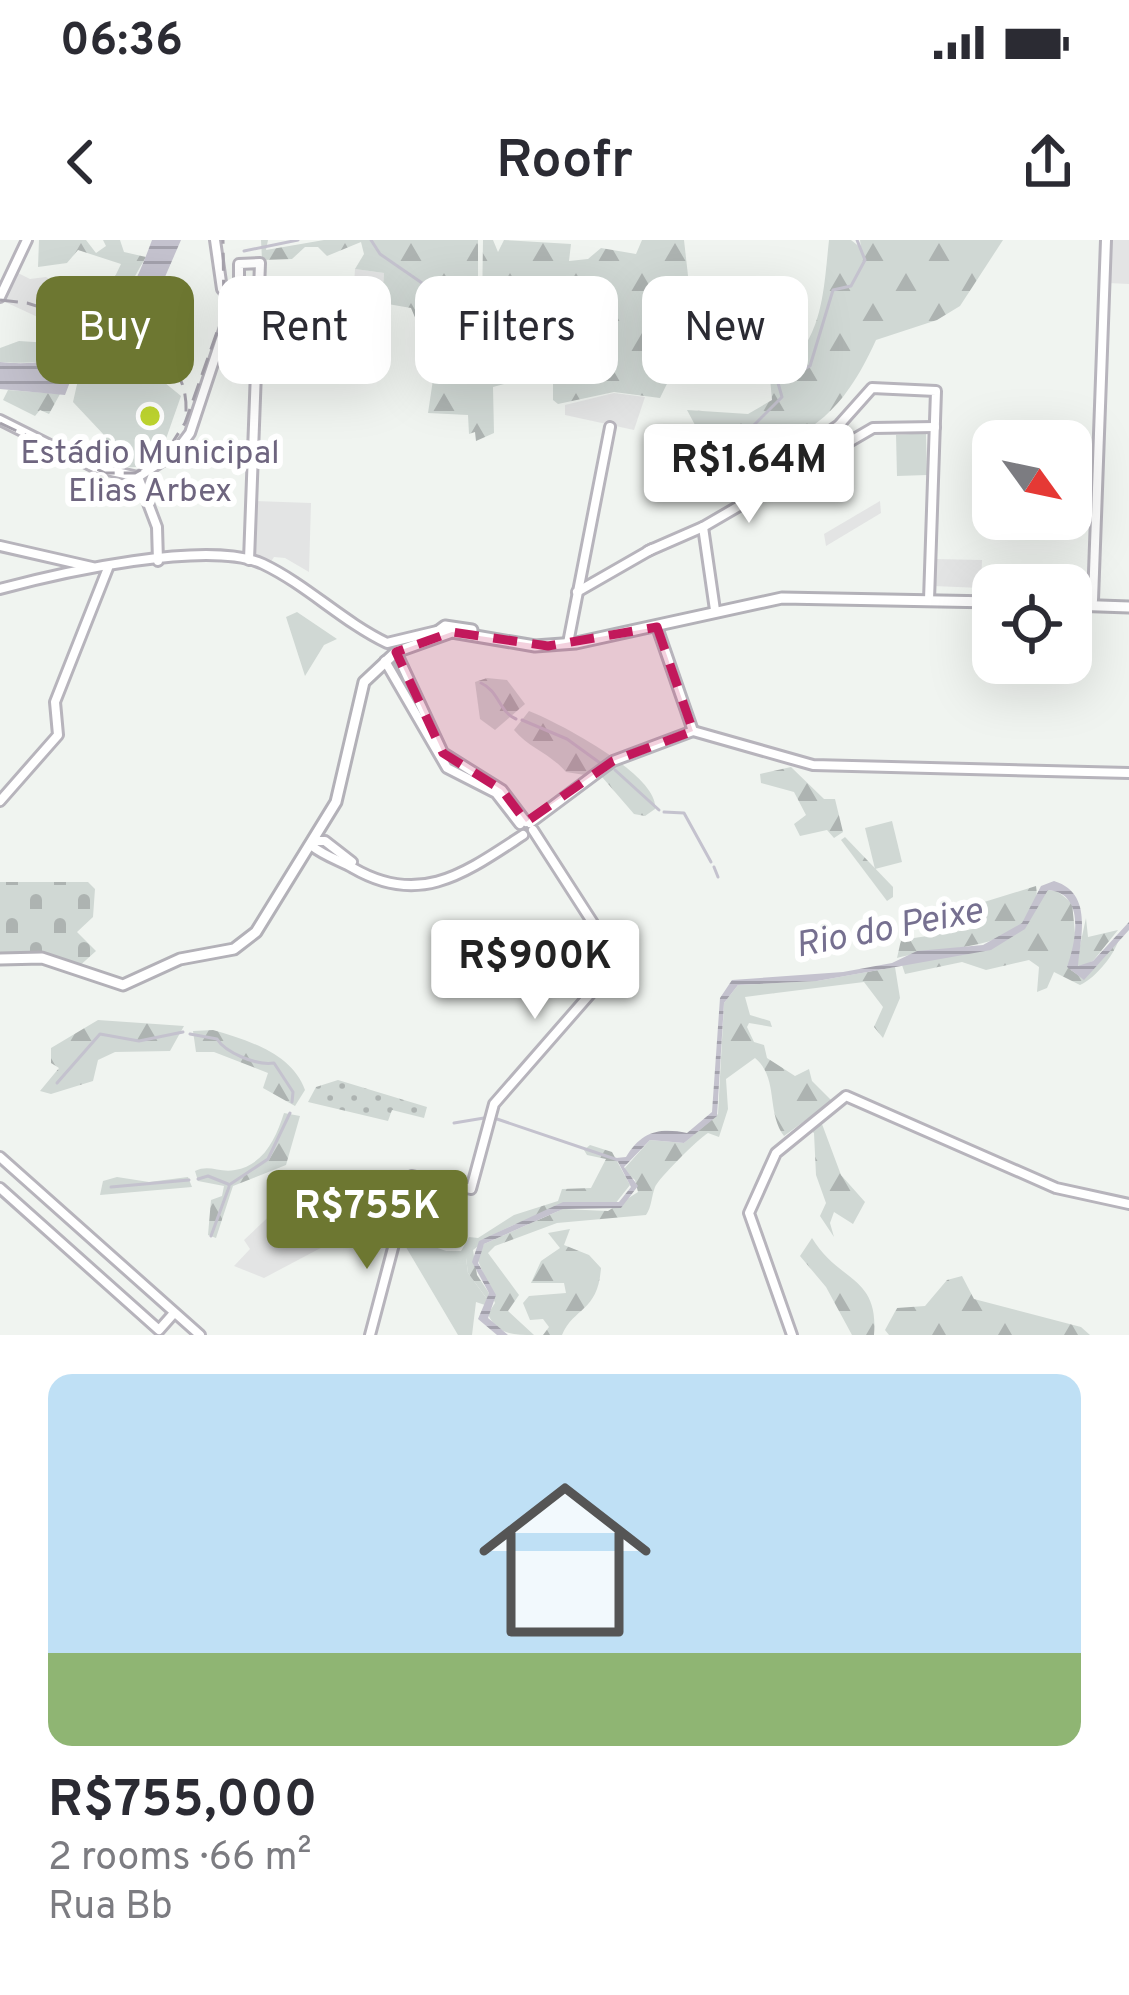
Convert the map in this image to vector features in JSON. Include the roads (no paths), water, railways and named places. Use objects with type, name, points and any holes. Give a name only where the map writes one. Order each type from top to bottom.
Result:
[{"type":"main road","points":[[0,958],[41,958],[105,983],[129,985],[170,963],[245,943],[320,845],[343,782],[360,690],[419,641],[441,629],[524,641],[568,641],[750,600],[972,599]]},
{"type":"main road","points":[[1093,601],[1129,604]]},
{"type":"main road","points":[[1092,603],[1129,604]]},
{"type":"main road","points":[[419,641],[452,632],[509,644],[568,641],[657,627],[714,607]]},
{"type":"street","points":[[0,296],[27,240]]},
{"type":"street","points":[[215,240],[220,276]]},
{"type":"street","points":[[1093,601],[1106,240]]},
{"type":"street","points":[[238,276],[239,264],[260,263],[260,276]]},
{"type":"street","points":[[140,481],[176,453],[190,433],[218,354]]},
{"type":"street","points":[[249,560],[255,384]]},
{"type":"street","points":[[773,488],[786,461],[839,425],[872,388],[936,391],[929,598]]},
{"type":"street","points":[[0,420],[94,467],[140,481]]},
{"type":"street","points":[[575,593],[674,536],[704,527],[880,426],[935,427]]},
{"type":"street","points":[[568,641],[610,427]]},
{"type":"street","points":[[140,481],[157,527],[158,561]]},
{"type":"street","points":[[704,527],[714,607]]},
{"type":"street","points":[[0,546],[103,568]]},
{"type":"street","points":[[0,589],[158,561],[214,556],[249,560],[381,640],[419,641]]},
{"type":"street","points":[[0,801],[58,735],[55,702],[103,568]]},
{"type":"street","points":[[657,627],[693,731]]},
{"type":"street","points":[[441,629],[474,635]]},
{"type":"street","points":[[370,1335],[412,1176],[471,1189],[489,1113],[618,962],[552,854],[526,828],[502,790],[443,753],[394,661]]},
{"type":"street","points":[[320,845],[383,879],[424,884],[458,874],[596,773],[693,731],[813,764],[1129,771]]},
{"type":"street","points":[[792,1335],[749,1213],[776,1153],[846,1096],[1056,1188],[1129,1204]]},
{"type":"street","points":[[0,1157],[200,1335]]},
{"type":"street","points":[[0,1188],[159,1330],[174,1312]]},
{"type":"waterway","points":[[244,251],[298,240]]},
{"type":"waterway","points":[[371,240],[380,254],[415,278]]},
{"type":"waterway","points":[[738,451],[748,431],[782,397],[778,383],[810,366],[833,290],[851,286],[865,260],[857,240]]},
{"type":"waterway","points":[[481,683],[516,719]]},
{"type":"waterway","points":[[522,720],[567,739],[600,763]]},
{"type":"waterway","points":[[615,770],[659,810]]},
{"type":"waterway","points":[[664,812],[684,813],[711,862]]},
{"type":"waterway","points":[[714,867],[718,877]]},
{"type":"waterway","points":[[57,1083],[100,1034],[139,1041],[183,1032]]},
{"type":"waterway","points":[[190,1034],[217,1039],[250,1060],[274,1063],[293,1092],[292,1102]]},
{"type":"waterway","points":[[229,1185],[268,1159],[290,1113]]},
{"type":"waterway","points":[[454,1123],[484,1118]]},
{"type":"waterway","points":[[497,1119],[618,1160]]},
{"type":"waterway","points":[[198,1179],[208,1176],[228,1184]]},
{"type":"waterway","points":[[111,1187],[189,1180]]},
{"type":"waterway","points":[[211,1236],[229,1187]]},
{"type":"railway","points":[[0,423],[105,473],[135,473],[163,457],[185,423],[224,312],[223,240]]},
{"type":"railway","points":[[0,300],[36,306]]},
{"type":"railway","points":[[182,384],[186,413]]},
{"type":"place","name":"Estádio Municipal Elias Arbex","points":[[150,416]]},
{"type":"water label","name":"Rio do Peixe","points":[[889,930]]}]
